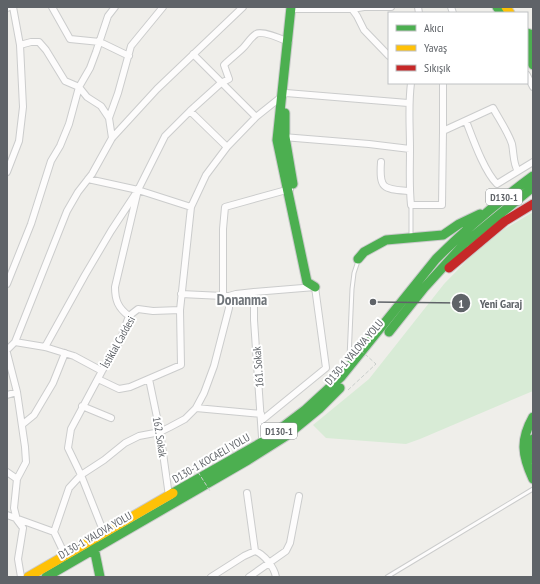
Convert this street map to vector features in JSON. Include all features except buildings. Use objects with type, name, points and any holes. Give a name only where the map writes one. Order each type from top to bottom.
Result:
[{"type":"main road","points":[[293,8],[288,42],[281,138],[306,269],[310,283],[315,287]]},
{"type":"main road","name":"D130-1 KOCAELİ YOLU","points":[[28,577],[65,555],[93,544],[104,533],[264,441],[304,410],[340,377],[436,259],[477,220],[533,176]]},
{"type":"main road","name":"D130-1 YALOVA YOLU","points":[[46,577],[93,544],[248,460],[286,436],[319,409],[350,379],[424,288],[465,243],[533,187]]},
{"type":"main road","points":[[424,288],[505,221],[533,204]]},
{"type":"main road","points":[[358,259],[364,252],[386,240],[443,235],[459,224],[490,209]]},
{"type":"main road","points":[[533,417],[527,426],[523,447],[527,466],[533,479]]},
{"type":"main road","points":[[533,439],[533,459]]},
{"type":"main road","points":[[93,544],[100,577]]},
{"type":"street","points":[[7,172],[10,158],[19,141],[23,107],[20,44],[14,7]]},
{"type":"street","points":[[52,7],[70,38],[100,42],[128,56]]},
{"type":"street","points":[[7,284],[31,224],[51,162],[60,146],[69,124],[79,88],[90,68],[108,16],[115,7]]},
{"type":"street","points":[[109,118],[118,93],[131,46],[163,7]]},
{"type":"street","points":[[7,350],[15,342],[67,211],[78,192],[105,153],[112,138],[157,89],[243,7]]},
{"type":"street","points":[[293,8],[352,9],[391,7]]},
{"type":"street","points":[[352,9],[364,30],[388,55]]},
{"type":"street","points":[[45,347],[111,231],[138,190],[164,136],[221,83],[229,79],[224,65],[258,32],[275,36],[288,42]]},
{"type":"street","points":[[20,44],[39,42],[46,50],[65,81],[79,88],[87,98],[101,106],[109,118],[112,138]]},
{"type":"street","points":[[193,54],[256,117]]},
{"type":"street","points":[[528,77],[533,87]]},
{"type":"street","points":[[411,84],[408,103],[410,149],[409,191],[411,205],[442,205],[443,84]]},
{"type":"street","points":[[98,379],[119,389],[130,387],[181,365],[181,294],[191,207],[206,175],[227,147],[256,117],[284,95],[408,103]]},
{"type":"street","points":[[443,131],[493,108],[511,143],[515,158],[515,166],[518,172]]},
{"type":"street","points":[[190,111],[227,147]]},
{"type":"street","points":[[466,121],[486,168],[497,184],[533,162]]},
{"type":"street","points":[[281,138],[410,149]]},
{"type":"street","points":[[381,162],[380,177],[382,185],[389,190],[409,191]]},
{"type":"street","points":[[88,179],[138,190],[191,207]]},
{"type":"street","points":[[65,555],[54,532],[69,488],[81,475],[104,460],[125,443],[139,436],[160,432],[185,419],[196,408],[204,393],[214,366],[229,308],[226,296],[223,229],[225,207],[291,189]]},
{"type":"street","points":[[129,316],[121,310],[115,298],[115,287],[138,190]]},
{"type":"street","points":[[181,294],[226,296],[315,287],[326,368],[261,418],[196,408]]},
{"type":"street","name":"161. Sokak","points":[[254,292],[254,320],[262,437],[264,441]]},
{"type":"street","name":"İstiklal Caddesi","points":[[104,533],[81,475],[68,448],[71,429],[82,406],[120,341],[129,316],[138,309],[153,311],[180,310]]},
{"type":"street","points":[[15,342],[45,347],[65,353],[74,356],[102,371]]},
{"type":"street","points":[[7,353],[23,424],[26,462],[17,479],[14,508],[17,520],[23,528],[18,559],[21,577]]},
{"type":"street","points":[[23,424],[34,415],[53,383],[65,353]]},
{"type":"street","name":"162. Sokak","points":[[149,378],[160,432],[169,496]]},
{"type":"street","points":[[7,395],[17,392]]},
{"type":"street","points":[[82,406],[111,418]]},
{"type":"street","points":[[7,472],[17,479]]},
{"type":"street","points":[[247,493],[255,551]]},
{"type":"street","points":[[249,577],[286,551],[290,543],[299,496]]},
{"type":"street","points":[[7,515],[17,520],[54,532]]},
{"type":"street","points":[[211,577],[244,556],[255,551],[261,553],[276,574],[276,577]]},
{"type":"lane","points":[[411,205],[411,238]]},
{"type":"lane","points":[[349,358],[353,283],[358,259]]},
{"type":"lane","points":[[387,577],[533,489]]},
{"type":"path","points":[[356,346],[376,364],[368,373]]},
{"type":"path","points":[[198,472],[210,491]]},
{"type":"green space","points":[[533,212],[533,391],[406,444],[326,438],[313,425],[369,379],[444,284],[473,254],[503,230]]},
{"type":"traffic: fast","points":[[291,7],[277,140],[307,282],[315,287]]},
{"type":"traffic: fast","points":[[497,7],[500,12]]},
{"type":"traffic: fast","points":[[528,33],[533,35]]},
{"type":"traffic: fast","points":[[528,41],[533,48],[528,53]]},
{"type":"traffic: fast","points":[[528,57],[533,65]]},
{"type":"traffic: fast","points":[[285,113],[285,137],[293,184]]},
{"type":"traffic: fast","points":[[173,493],[264,441],[305,410],[341,377],[436,259],[483,216],[533,176]]},
{"type":"traffic: fast","points":[[389,332],[424,288],[465,243],[533,187]]},
{"type":"traffic: fast","points":[[358,259],[364,252],[386,240],[443,235],[459,224],[480,214]]},
{"type":"traffic: fast","points":[[46,577],[248,460],[286,436],[319,409],[340,388]]},
{"type":"traffic: fast","points":[[533,417],[524,440],[525,455],[533,479]]},
{"type":"traffic: fast","points":[[533,439],[533,459]]},
{"type":"traffic: fast","points":[[93,543],[100,577]]},
{"type":"traffic: slow","points":[[506,7],[509,12]]},
{"type":"traffic: slow","points":[[28,577],[173,493]]},
{"type":"traffic: jam","points":[[449,268],[505,221],[533,204]]},
{"type":"place","name":"Yeni Garaj","points":[[373,302]]},
{"type":"district","name":"Donanma","points":[[242,299]]}]
